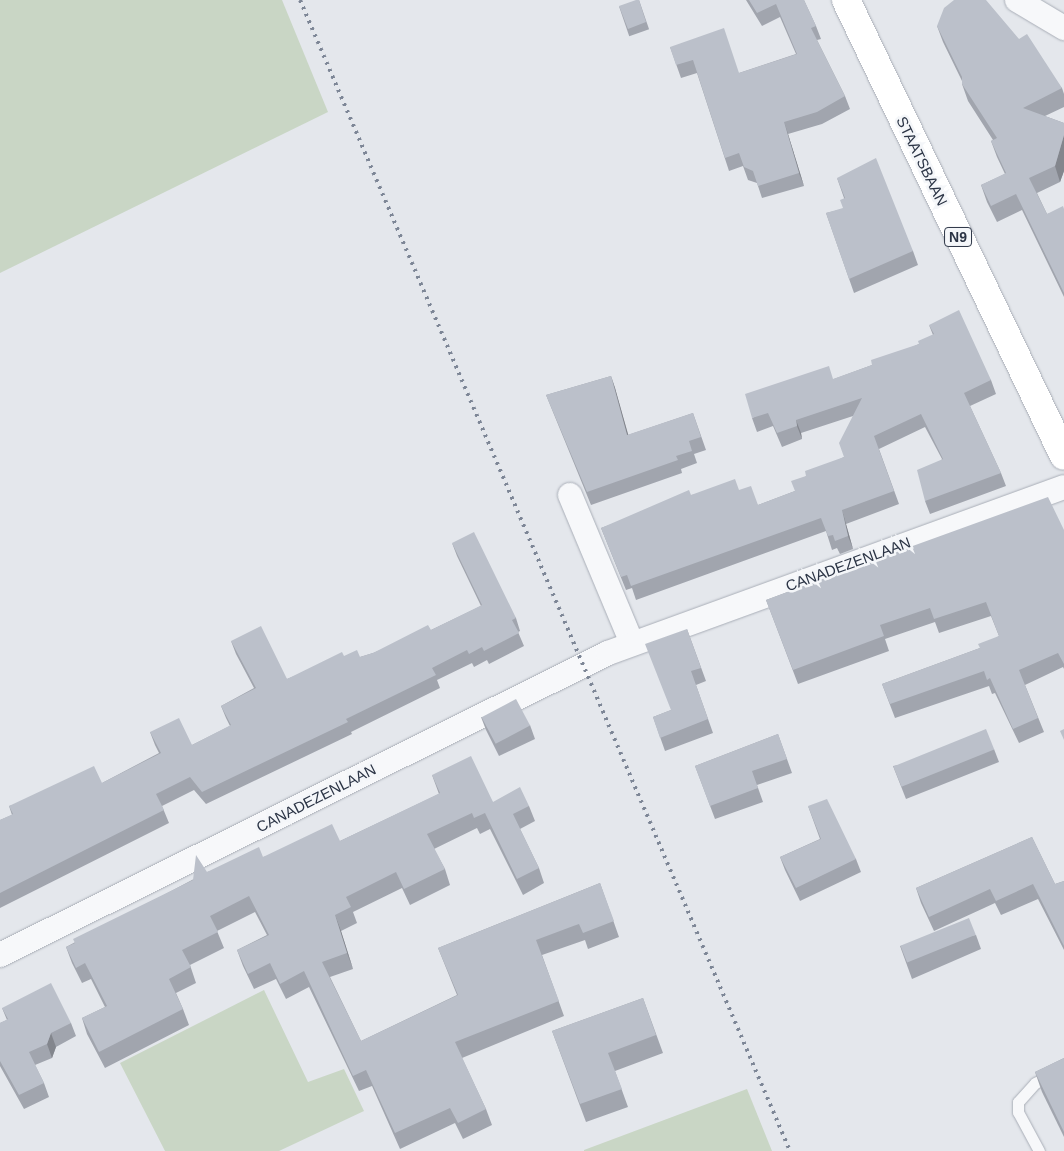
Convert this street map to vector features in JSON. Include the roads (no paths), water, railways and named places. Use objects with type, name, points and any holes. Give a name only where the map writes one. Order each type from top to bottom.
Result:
[{"type":"main road","name":"STAATSBAAN","points":[[846,0],[1064,456]]},
{"type":"street","points":[[1031,4],[1064,28]]},
{"type":"street","name":"CANADEZENLAAN","points":[[0,956],[632,643],[1064,487]]},
{"type":"street","points":[[570,495],[632,643]]},
{"type":"lane","points":[[1039,1151],[1018,1112],[1018,1102],[1035,1082],[1064,1069]]},
{"type":"railway","points":[[300,0],[790,1151]]}]
